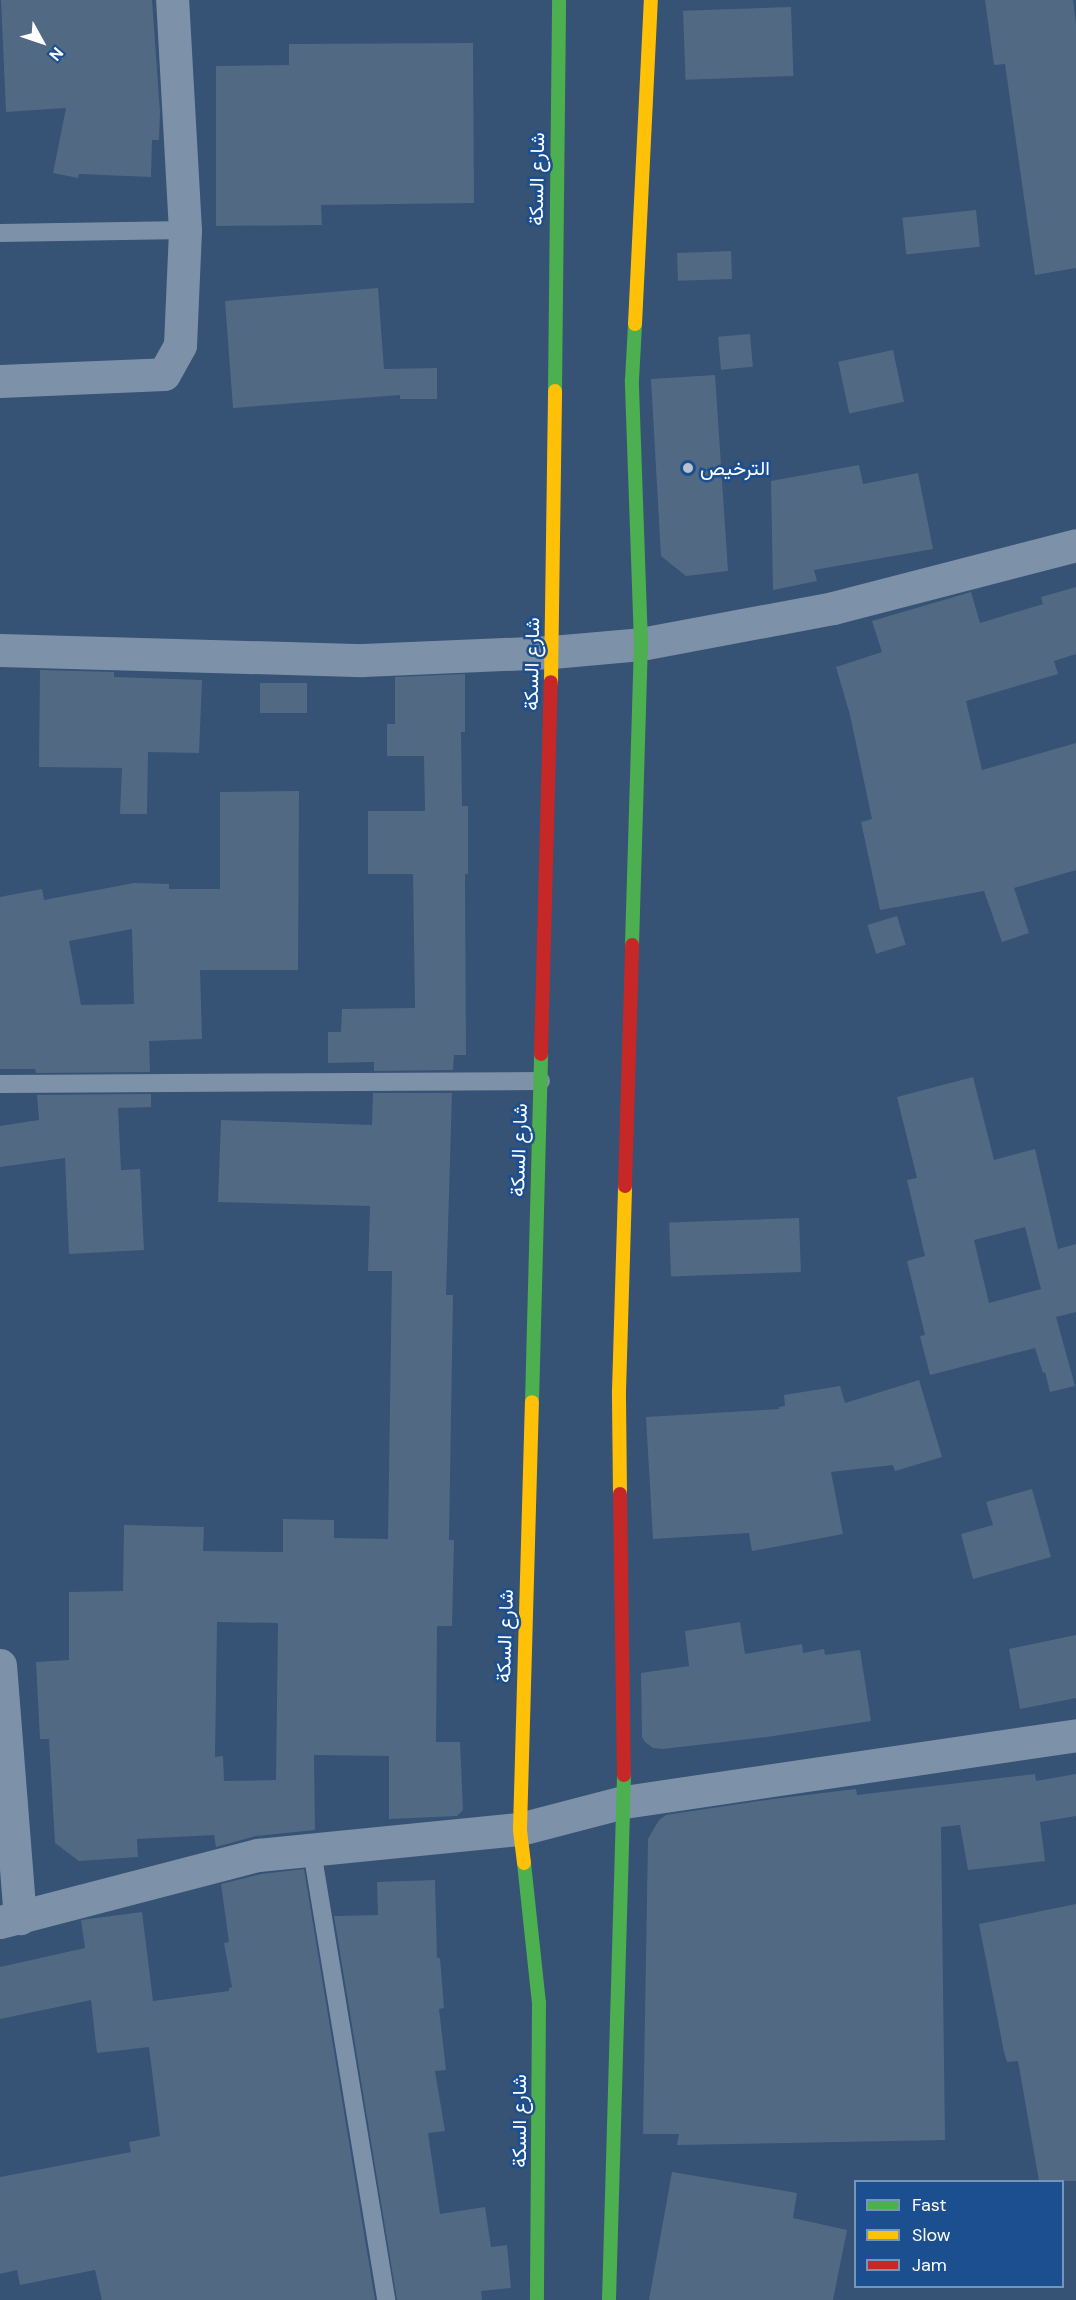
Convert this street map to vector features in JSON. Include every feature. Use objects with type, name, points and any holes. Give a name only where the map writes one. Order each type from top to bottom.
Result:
[{"type":"main road","name":"شارع السكة","points":[[537,2300],[539,2003],[520,1829],[552,652],[559,0]]},
{"type":"main road","points":[[609,2300],[624,1802],[619,1390],[641,645],[632,380],[651,0]]},
{"type":"street","points":[[0,381],[164,374],[180,345],[185,230],[172,0]]},
{"type":"street","points":[[0,650],[363,660],[552,652],[641,645],[833,608],[1076,545]]},
{"type":"street","points":[[0,1665],[10,1920],[258,1855],[520,1829],[624,1802],[1076,1735]]},
{"type":"lane","points":[[0,233],[185,230]]},
{"type":"lane","points":[[0,1084],[541,1082]]},
{"type":"lane","points":[[312,1851],[386,2300]]},
{"type":"building","points":[[1,0],[152,0],[160,112],[159,140],[152,140],[151,177],[79,174],[78,178],[53,173],[66,108],[6,112]]},
{"type":"building","points":[[985,0],[1073,0],[1076,25],[1076,268],[1035,275],[1005,64],[994,65]]},
{"type":"building","points":[[791,7],[793,76],[685,80],[683,11]]},
{"type":"building","points":[[473,43],[474,203],[321,205],[322,225],[216,226],[216,66],[289,65],[289,44]]},
{"type":"building","points":[[976,210],[980,247],[906,255],[902,218]]},
{"type":"building","points":[[731,251],[732,279],[678,281],[677,253]]},
{"type":"building","points":[[378,288],[384,369],[437,368],[437,399],[400,399],[400,395],[233,408],[225,301]]},
{"type":"building","points":[[750,334],[753,367],[721,370],[718,337]]},
{"type":"building","points":[[893,350],[904,402],[849,413],[838,362]]},
{"type":"building","name":"الترخيص","points":[[715,375],[728,571],[686,576],[661,556],[651,379]]},
{"type":"building","points":[[859,465],[863,484],[918,473],[933,549],[814,570],[817,581],[773,590],[771,481]]},
{"type":"building","points":[[1076,587],[1076,654],[1054,661],[1058,674],[966,701],[982,770],[1076,743],[1076,870],[1014,888],[1029,933],[1002,942],[984,891],[880,910],[861,822],[872,819],[850,715],[836,667],[882,652],[872,621],[971,592],[980,623],[1043,604],[1041,597]]},
{"type":"building","points":[[40,670],[114,672],[114,677],[202,680],[199,753],[148,752],[147,814],[120,814],[122,768],[39,767]]},
{"type":"building","points":[[465,674],[465,732],[461,732],[462,806],[468,806],[468,874],[465,874],[466,1055],[454,1055],[453,1070],[374,1071],[374,1062],[328,1063],[328,1032],[341,1032],[342,1009],[415,1008],[413,874],[368,874],[368,811],[425,811],[424,756],[387,756],[387,724],[395,724],[395,677]]},
{"type":"building","points":[[260,683],[307,683],[307,713],[260,713]]},
{"type":"building","points":[[299,791],[298,970],[200,970],[202,1039],[149,1041],[150,1072],[36,1073],[35,1069],[0,1069],[0,897],[42,889],[44,900],[134,883],[169,884],[169,889],[220,889],[220,792]],"holes":[[[132,929],[134,1004],[81,1005],[69,941]]]},
{"type":"building","points":[[897,916],[906,945],[876,954],[867,925]]},
{"type":"building","points":[[973,1077],[994,1160],[1035,1149],[1058,1249],[1076,1244],[1076,1312],[1056,1317],[1075,1386],[1050,1392],[1035,1348],[930,1375],[920,1336],[925,1335],[907,1261],[925,1256],[907,1180],[917,1178],[897,1097]],"holes":[[[1025,1227],[1041,1289],[989,1303],[974,1240]]]},
{"type":"building","points":[[373,1093],[452,1093],[446,1295],[453,1295],[449,1540],[454,1540],[452,1626],[437,1626],[436,1742],[460,1742],[463,1810],[457,1816],[389,1819],[389,1756],[314,1755],[315,1830],[256,1836],[216,1847],[214,1835],[137,1839],[138,1857],[79,1861],[55,1843],[49,1739],[40,1739],[36,1662],[69,1660],[69,1592],[123,1591],[124,1525],[204,1527],[203,1551],[283,1552],[283,1519],[334,1520],[334,1538],[388,1539],[392,1271],[368,1271],[370,1206],[218,1202],[221,1120],[372,1125]],"holes":[[[217,1622],[278,1623],[276,1780],[224,1781],[223,1756],[215,1757]]]},
{"type":"building","points":[[151,1094],[151,1107],[118,1108],[121,1170],[140,1169],[144,1250],[69,1254],[65,1158],[0,1167],[0,1126],[39,1120],[37,1095]]},
{"type":"building","points":[[799,1218],[801,1272],[671,1277],[669,1223]]},
{"type":"building","points":[[919,1380],[942,1457],[895,1471],[893,1465],[831,1472],[843,1534],[752,1551],[749,1533],[653,1539],[646,1417],[779,1409],[785,1406],[784,1395],[840,1386],[845,1403]]},
{"type":"building","points":[[1032,1489],[1051,1557],[973,1579],[961,1534],[993,1525],[986,1502]]},
{"type":"building","points":[[740,1622],[745,1654],[802,1644],[803,1653],[824,1649],[825,1655],[860,1650],[871,1721],[767,1737],[663,1749],[653,1748],[645,1742],[642,1737],[641,1673],[689,1666],[685,1631]]},
{"type":"building","points":[[1076,1635],[1076,1698],[1020,1709],[1009,1649]]},
{"type":"building","points":[[1035,1774],[1036,1781],[1076,1774],[1076,1816],[1040,1822],[1045,1861],[968,1870],[960,1825],[941,1827],[945,2140],[677,2145],[679,2134],[643,2134],[648,1839],[659,1820],[666,1815],[773,1799],[856,1789],[857,1795]]},
{"type":"building","points":[[304,1869],[375,2300],[102,2300],[95,2270],[20,2285],[17,2270],[0,2274],[0,2177],[131,2152],[129,2142],[160,2136],[149,2047],[97,2053],[91,2000],[0,2019],[0,1967],[85,1948],[81,1920],[142,1912],[153,2001],[229,1991],[232,1987],[224,1943],[229,1942],[221,1884],[261,1874]]},
{"type":"building","points":[[435,1880],[437,1958],[440,1958],[444,2008],[439,2009],[446,2070],[435,2071],[445,2131],[428,2133],[440,2214],[485,2207],[491,2247],[507,2245],[511,2288],[481,2291],[482,2300],[397,2300],[334,1916],[378,1915],[377,1882]]},
{"type":"building","points":[[1076,1904],[1076,2181],[1039,2180],[1018,2061],[1007,2062],[1004,2052],[979,1924]]},
{"type":"building","points":[[672,2172],[797,2193],[793,2218],[847,2230],[833,2300],[649,2300]]},
{"type":"traffic: fast","points":[[555,391],[559,0]]},
{"type":"traffic: fast","points":[[632,945],[641,644],[632,380],[635,324]]},
{"type":"traffic: fast","points":[[532,1402],[541,1054]]},
{"type":"traffic: fast","points":[[609,2300],[624,1775]]},
{"type":"traffic: fast","points":[[524,1863],[539,2003],[537,2300]]},
{"type":"traffic: slow","points":[[635,324],[651,0]]},
{"type":"traffic: slow","points":[[551,682],[555,391]]},
{"type":"traffic: slow","points":[[620,1494],[619,1391],[625,1186]]},
{"type":"traffic: slow","points":[[524,1863],[520,1829],[532,1402]]},
{"type":"traffic: jam","points":[[541,1054],[551,682]]},
{"type":"traffic: jam","points":[[625,1186],[632,945]]},
{"type":"traffic: jam","points":[[620,1494],[624,1775]]},
{"type":"place","name":"الترخيص","points":[[688,468]]}]
